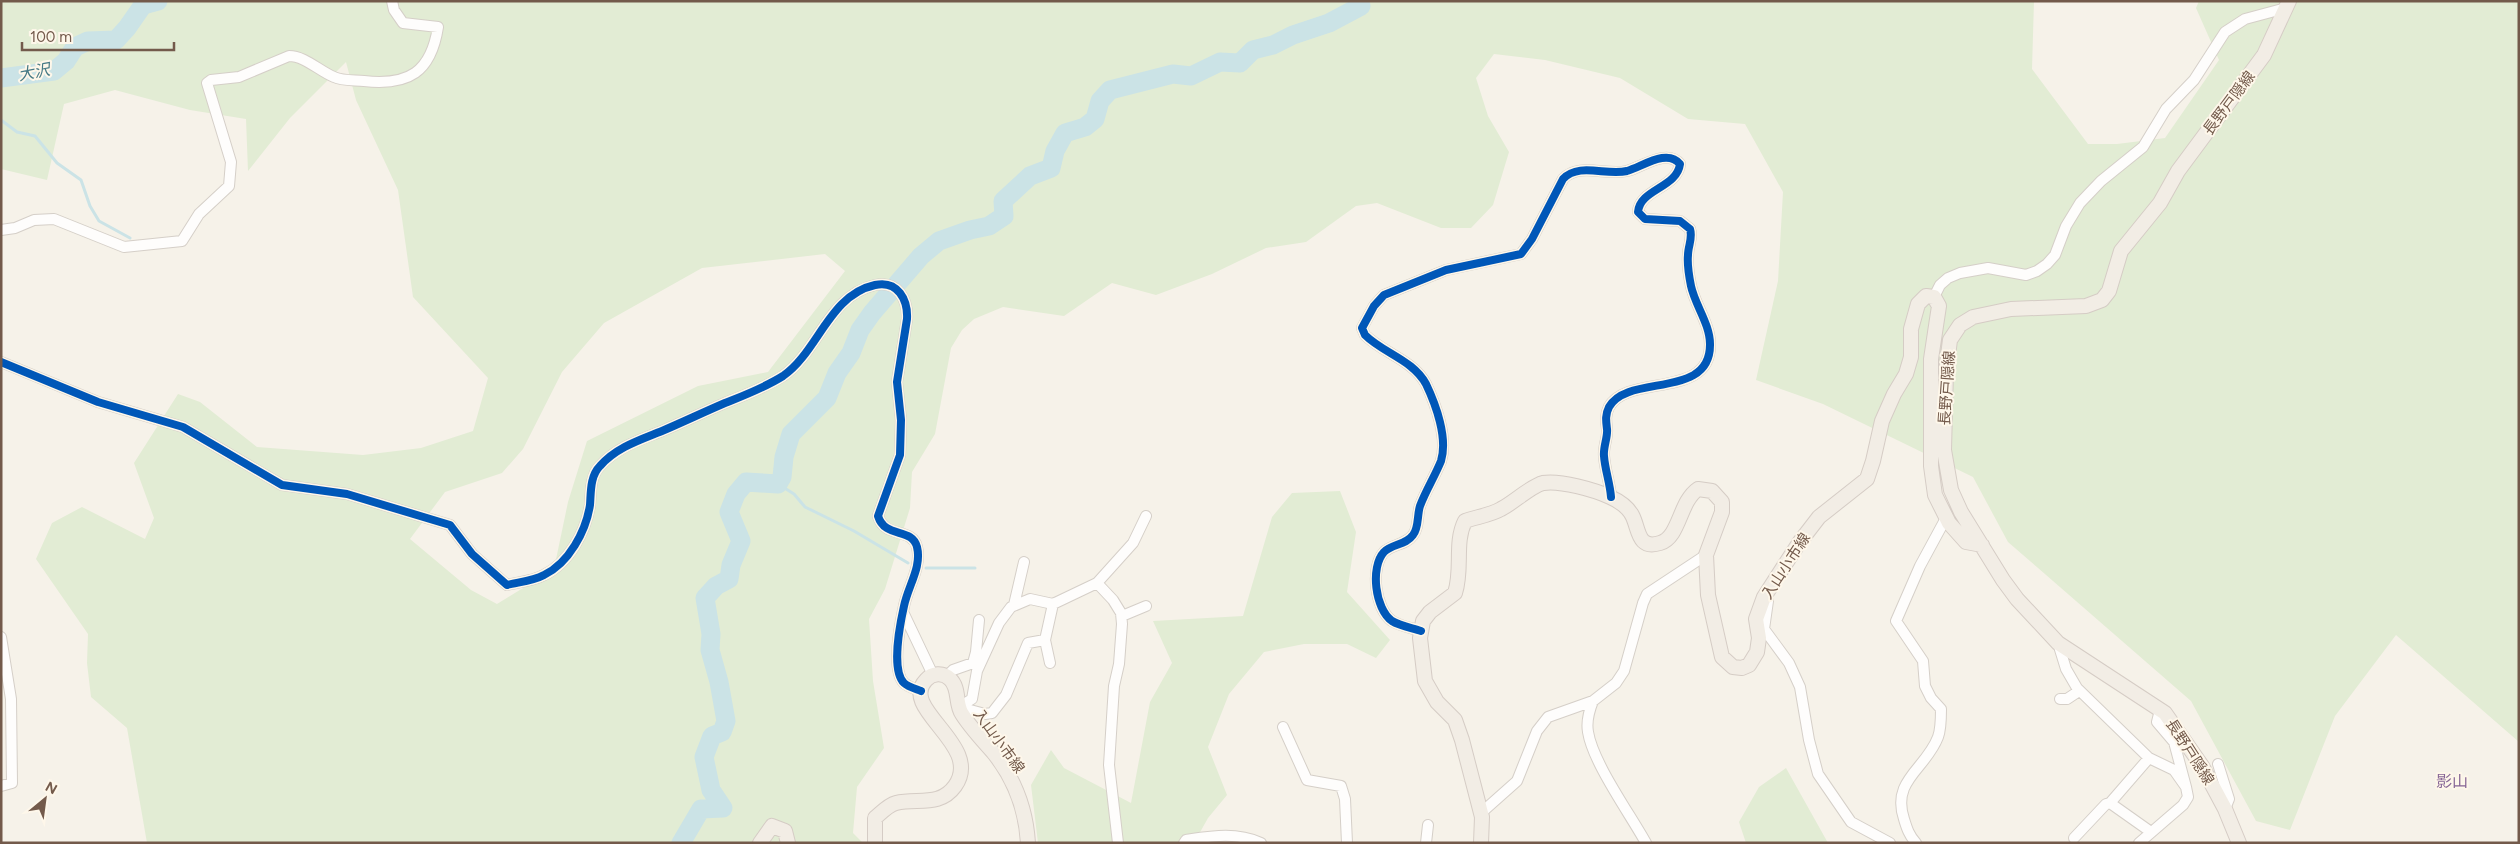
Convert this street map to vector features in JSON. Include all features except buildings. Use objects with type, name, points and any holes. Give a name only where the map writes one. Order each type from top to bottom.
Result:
[{"type":"main road","name":"長野戸隠線","points":[[2239,843],[2225,809],[2186,740],[2160,710],[2058,643],[2017,599],[1982,545],[1954,499],[1945,462],[1946,362],[1950,340],[1954,332],[1968,319],[1993,311],[2086,306],[2102,300],[2109,291],[2121,251],[2160,203],[2178,171],[2264,55],[2288,5]]},
{"type":"main road","name":"入山小市線","points":[[1421,631],[1423,621],[1430,612],[1455,593],[1460,564],[1459,532],[1465,521],[1500,510],[1543,483],[1572,485],[1611,497],[1624,506],[1633,516],[1638,537],[1646,544],[1654,545],[1663,543],[1673,533],[1691,493],[1698,489],[1712,491],[1722,502],[1722,512],[1706,556],[1708,595],[1722,657],[1733,667],[1742,668],[1749,665],[1757,652],[1760,638],[1756,619],[1764,598],[1799,543],[1819,517],[1867,478],[1874,461],[1882,421],[1894,394],[1906,374],[1911,357],[1910,329],[1918,304],[1926,296],[1934,297]]},
{"type":"main road","points":[[1934,297],[1939,306],[1931,360],[1931,466],[1935,495],[1946,518],[1966,542],[1982,545]]},
{"type":"main road","points":[[1421,631],[1425,682],[1437,702],[1455,720],[1481,813],[1481,843]]},
{"type":"main road","points":[[876,843],[875,818],[885,809],[896,803],[944,797],[958,780],[962,770],[961,758],[924,708],[921,691],[925,681],[939,676]]},
{"type":"main road","name":"入山小市線","points":[[939,676],[950,679],[957,691],[960,712],[994,754],[1014,785],[1027,824],[1028,843]]},
{"type":"main road","points":[[760,843],[772,826],[785,830],[788,843]]},
{"type":"street","points":[[1,230],[14,228],[34,220],[54,219],[124,247],[182,241],[199,214],[229,186],[231,162],[207,92],[207,83],[210,80],[239,77],[290,56],[298,56],[336,78],[381,83],[400,82],[426,64],[435,46],[438,27],[403,23],[394,10],[392,1]]},
{"type":"street","points":[[1934,297],[1940,285],[1948,278],[1960,273],[1988,268],[2026,276],[2047,264],[2055,255],[2066,226],[2080,203],[2101,181],[2143,147],[2166,109],[2194,80],[2225,32],[2245,19],[2288,5]]},
{"type":"street","points":[[1421,631],[1392,620],[1381,604],[1376,588],[1376,571],[1380,556],[1386,550],[1410,538],[1415,531],[1419,508],[1441,461],[1442,437],[1434,406],[1422,377],[1365,335],[1362,328],[1364,321],[1384,295],[1416,281],[1446,270],[1521,254],[1532,239],[1563,179],[1572,172],[1624,172],[1661,158],[1673,158],[1680,164],[1678,172],[1668,183],[1643,200],[1638,212],[1645,219],[1680,220],[1690,229],[1688,260],[1691,285],[1708,330],[1711,343],[1710,351],[1702,368],[1691,375],[1668,385],[1624,392],[1610,406],[1606,419],[1608,431],[1604,446],[1611,497]]},
{"type":"street","points":[[1,362],[98,402],[183,426],[282,485],[347,494],[450,525],[472,554],[507,585],[543,576],[551,572],[571,550],[588,518],[594,476],[598,467],[619,449],[764,388],[797,366],[829,320],[854,294],[873,285],[890,286],[903,295],[908,310],[897,382],[901,420],[900,455],[878,516],[881,525],[890,532],[908,535],[917,545],[918,564],[903,613],[897,671],[904,684],[921,691]]},
{"type":"street","points":[[959,707],[972,699],[978,671],[999,622],[1014,605],[1030,599],[1052,604],[1097,583],[1133,543],[1146,516]]},
{"type":"street","points":[[1916,843],[1909,836],[1902,814],[1900,796],[1906,781],[1927,757],[1938,736],[1941,709],[1930,698],[1925,686],[1923,661],[1896,621],[1920,566],[1946,518]]},
{"type":"street","points":[[1481,813],[1517,781],[1542,722],[1554,713],[1570,710],[1593,701],[1616,683],[1624,671],[1643,603],[1648,594],[1706,556]]},
{"type":"street","points":[[1014,605],[1024,562]]},
{"type":"street","points":[[1097,583],[1114,600],[1122,616],[1108,765],[1118,843]]},
{"type":"street","points":[[1764,598],[1768,601],[1764,629],[1789,663],[1800,687],[1809,740],[1818,774],[1852,822],[1890,843]]},
{"type":"street","points":[[1050,663],[1046,640],[1052,604]]},
{"type":"street","points":[[1122,616],[1146,606]]},
{"type":"street","points":[[903,613],[939,676],[973,663],[979,620]]},
{"type":"street","points":[[1,637],[11,698],[12,783],[1,786]]},
{"type":"street","points":[[959,707],[985,714],[992,713],[1006,695],[1028,643],[1046,640]]},
{"type":"street","points":[[2058,643],[2066,669],[2079,690],[2149,758],[2174,770],[2186,787]]},
{"type":"street","points":[[2060,699],[2067,699],[2079,690]]},
{"type":"street","points":[[1593,701],[1588,716],[1590,739],[1611,784],[1646,843]]},
{"type":"street","points":[[2139,843],[2183,805],[2188,798],[2174,742],[2157,722],[2160,710]]},
{"type":"street","points":[[1283,727],[1307,780],[1341,786],[1345,799],[1348,843]]},
{"type":"street","points":[[2074,838],[2106,804],[2110,803],[2149,758]]},
{"type":"street","points":[[2218,764],[2229,799],[2225,809]]},
{"type":"street","points":[[2110,803],[2151,832]]},
{"type":"street","points":[[1426,843],[1428,825]]},
{"type":"street","points":[[1184,843],[1186,840],[1221,835],[1246,836],[1261,843]]},
{"type":"green space","points":[[1,1],[2034,1],[2032,69],[2088,144],[2117,144],[2165,138],[2219,60],[2196,8],[2199,1],[2519,1],[2519,742],[2396,635],[2335,716],[2290,830],[2256,821],[2191,701],[2008,542],[1973,477],[1823,404],[1756,380],[1778,281],[1783,192],[1745,124],[1688,119],[1620,78],[1545,60],[1494,54],[1476,78],[1488,116],[1509,152],[1493,205],[1471,228],[1441,228],[1377,203],[1356,206],[1306,242],[1266,248],[1212,274],[1156,295],[1112,283],[1064,316],[1003,307],[974,319],[962,330],[951,348],[935,434],[912,472],[910,508],[885,589],[869,619],[873,681],[884,748],[857,787],[853,833],[863,843],[147,843],[127,728],[91,697],[87,663],[88,634],[36,559],[52,523],[82,507],[145,539],[154,518],[134,463],[178,394],[200,402],[257,447],[363,455],[421,448],[473,431],[488,378],[413,297],[398,190],[356,100],[346,62],[290,118],[248,171],[246,119],[190,110],[115,90],[64,104],[47,180],[1,169]],"holes":[[[825,254],[845,271],[768,372],[698,386],[587,441],[568,502],[554,569],[497,604],[471,590],[410,539],[445,492],[502,473],[523,449],[562,372],[604,323],[702,268]]]},
{"type":"green space","points":[[1340,491],[1356,532],[1347,592],[1390,640],[1376,658],[1347,644],[1304,644],[1264,652],[1229,694],[1208,747],[1227,795],[1208,818],[1194,843],[1038,843],[1031,785],[1051,750],[1064,768],[1131,803],[1150,702],[1172,663],[1153,621],[1243,616],[1272,517],[1292,493]]},
{"type":"green space","points":[[1786,768],[1828,843],[1746,843],[1739,822],[1759,787]]},
{"type":"waterway","name":"大沢","points":[[1,78],[54,71],[66,61],[75,47],[88,41],[116,40],[143,5],[158,1]]},
{"type":"waterway","points":[[681,843],[701,809],[723,808],[711,790],[704,757],[712,736],[722,732],[726,721],[719,682],[710,650],[711,634],[705,598],[716,586],[729,579],[731,565],[741,541],[729,512],[736,494],[746,482],[778,484],[782,477],[784,457],[791,434],[827,398],[837,373],[851,353],[860,330],[872,313],[921,256],[939,241],[970,230],[989,226],[1004,216],[1003,201],[1030,176],[1051,168],[1055,151],[1065,133],[1085,127],[1095,119],[1100,101],[1110,90],[1173,74],[1191,76],[1220,62],[1240,63],[1253,50],[1273,45],[1293,35],[1329,23],[1361,6]]},
{"type":"waterway","points":[[1,120],[17,132],[35,136],[57,163],[81,180],[90,206],[99,221],[130,238]]},
{"type":"waterway","points":[[778,484],[794,494],[805,507],[854,531],[908,563]]},
{"type":"waterway","points":[[926,568],[975,568]]},
{"type":"cycle path","points":[[1421,631],[1395,623],[1386,615],[1378,598],[1376,588],[1377,567],[1384,552],[1407,541],[1415,532],[1420,506],[1441,461],[1443,452],[1442,432],[1434,402],[1420,376],[1406,363],[1372,341],[1365,335],[1362,328],[1374,306],[1384,295],[1446,270],[1521,254],[1532,239],[1563,179],[1569,174],[1585,170],[1627,171],[1654,160],[1668,158],[1680,164],[1677,172],[1666,184],[1645,198],[1640,204],[1638,212],[1645,219],[1680,221],[1690,229],[1688,267],[1693,293],[1708,329],[1710,344],[1707,361],[1697,373],[1683,380],[1633,391],[1619,397],[1609,407],[1606,415],[1607,432],[1604,453],[1611,497]]},
{"type":"cycle path","points":[[1,362],[98,402],[183,427],[282,485],[347,494],[450,525],[472,554],[507,585],[540,577],[561,563],[575,545],[585,525],[594,474],[607,459],[637,441],[754,391],[783,376],[806,353],[825,325],[846,300],[859,291],[875,285],[883,284],[890,286],[900,293],[907,312],[897,382],[901,420],[900,455],[878,516],[886,528],[910,537],[917,547],[918,562],[904,606],[897,658],[900,677],[904,683],[921,691]]},
{"type":"district","name":"影山","points":[[2452,781]]}]
